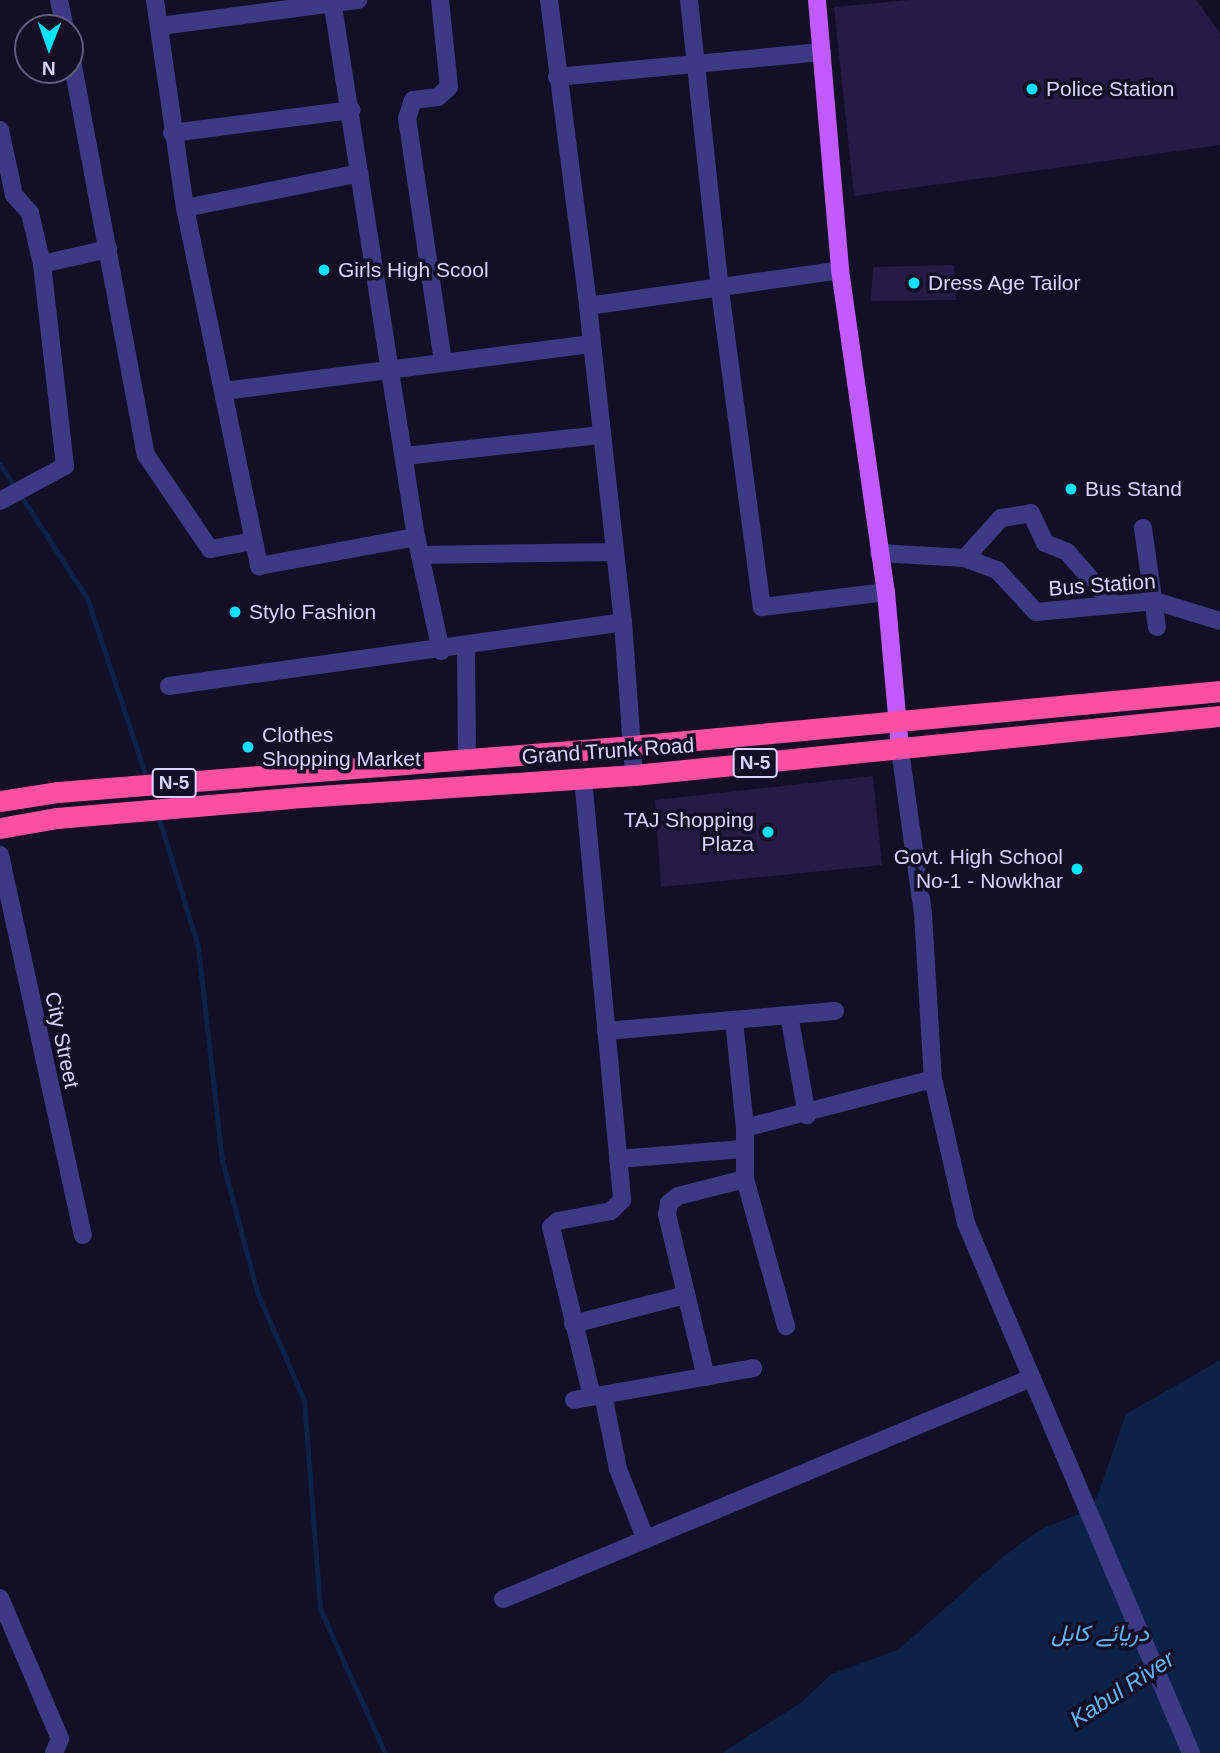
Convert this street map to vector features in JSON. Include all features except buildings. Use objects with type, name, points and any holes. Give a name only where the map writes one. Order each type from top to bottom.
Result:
[{"type":"highway","name":"Grand Trunk Road","points":[[0,801],[58,792],[632,747],[897,719],[1220,691]]},
{"type":"highway","name":"Grand Trunk Road","points":[[0,828],[57,818],[288,798],[634,775],[1220,716]]},
{"type":"main road","points":[[817,0],[840,270],[886,592],[900,750]]},
{"type":"street","points":[[155,0],[172,134],[185,208],[259,566],[418,546],[615,552]]},
{"type":"street","points":[[160,26],[358,0]]},
{"type":"street","points":[[440,0],[449,87],[438,97],[413,100],[407,118],[443,361]]},
{"type":"street","points":[[549,0],[588,306],[623,622],[634,775]]},
{"type":"street","points":[[689,0],[719,290],[762,607],[886,592]]},
{"type":"street","points":[[332,2],[352,110],[418,546],[442,651]]},
{"type":"street","points":[[557,77],[822,52]]},
{"type":"street","points":[[76,84],[146,455],[210,549],[253,541]]},
{"type":"street","points":[[172,134],[352,110]]},
{"type":"street","points":[[0,130],[14,195],[30,213],[42,264],[65,466],[0,501]]},
{"type":"street","points":[[185,208],[360,173]]},
{"type":"street","points":[[42,264],[108,250]]},
{"type":"street","points":[[588,306],[719,290],[840,270]]},
{"type":"street","points":[[224,391],[391,366],[592,344]]},
{"type":"street","points":[[404,456],[602,435]]},
{"type":"street","points":[[965,558],[1001,518],[1031,513],[1045,543],[1067,551],[1112,603]]},
{"type":"street","points":[[1143,528],[1157,627]]},
{"type":"street","name":"Bus Station","points":[[879,553],[965,558],[997,570],[1036,612],[1155,601],[1220,621]]},
{"type":"street","points":[[169,686],[442,651],[623,622]]},
{"type":"street","points":[[466,647],[467,760]]},
{"type":"street","points":[[900,750],[923,913],[933,1079],[966,1223],[1191,1753]]},
{"type":"street","points":[[583,778],[618,1159],[619,1207],[558,1221],[551,1227],[590,1397],[646,1540]]},
{"type":"street","name":"City Street","points":[[0,855],[83,1235]]},
{"type":"street","points":[[606,1031],[835,1011]]},
{"type":"street","points":[[789,1015],[807,1115]]},
{"type":"street","points":[[734,1020],[745,1128],[745,1179],[786,1326]]},
{"type":"street","points":[[745,1128],[807,1115],[933,1079]]},
{"type":"street","points":[[618,1159],[743,1150]]},
{"type":"street","points":[[706,1377],[667,1214],[669,1203],[678,1196],[745,1179]]},
{"type":"street","points":[[573,1324],[686,1295]]},
{"type":"street","points":[[590,1397],[753,1368]]},
{"type":"street","points":[[503,1599],[1031,1378]]},
{"type":"street","points":[[0,1598],[60,1739],[54,1753]]},
{"type":"water","name":"دریائے کابل","points":[[1220,1360],[1220,1753],[722,1753],[802,1702],[831,1674],[898,1650],[1004,1556],[1041,1529],[1084,1512],[1097,1497],[1126,1414]]},
{"type":"waterway","points":[[0,464],[87,598],[147,779]]},
{"type":"waterway","points":[[158,815],[198,947],[222,1160],[257,1292],[304,1400],[320,1609],[385,1753]]},
{"type":"place","name":"Police Station","points":[[1032,89]]},
{"type":"place","name":"Girls High Scool","points":[[324,270]]},
{"type":"place","name":"Dress Age Tailor","points":[[914,283]]},
{"type":"place","name":"Bus Stand","points":[[1071,489]]},
{"type":"place","name":"Stylo Fashion","points":[[235,612]]},
{"type":"place","name":"Clothes Shopping Market","points":[[248,747]]},
{"type":"place","name":"TAJ Shopping Plaza","points":[[768,832]]},
{"type":"place","name":"Govt. High School No-1 - Nowkhar","points":[[1077,869]]},
{"type":"water label","name":"Kabul River","points":[[1122,1689]]}]
